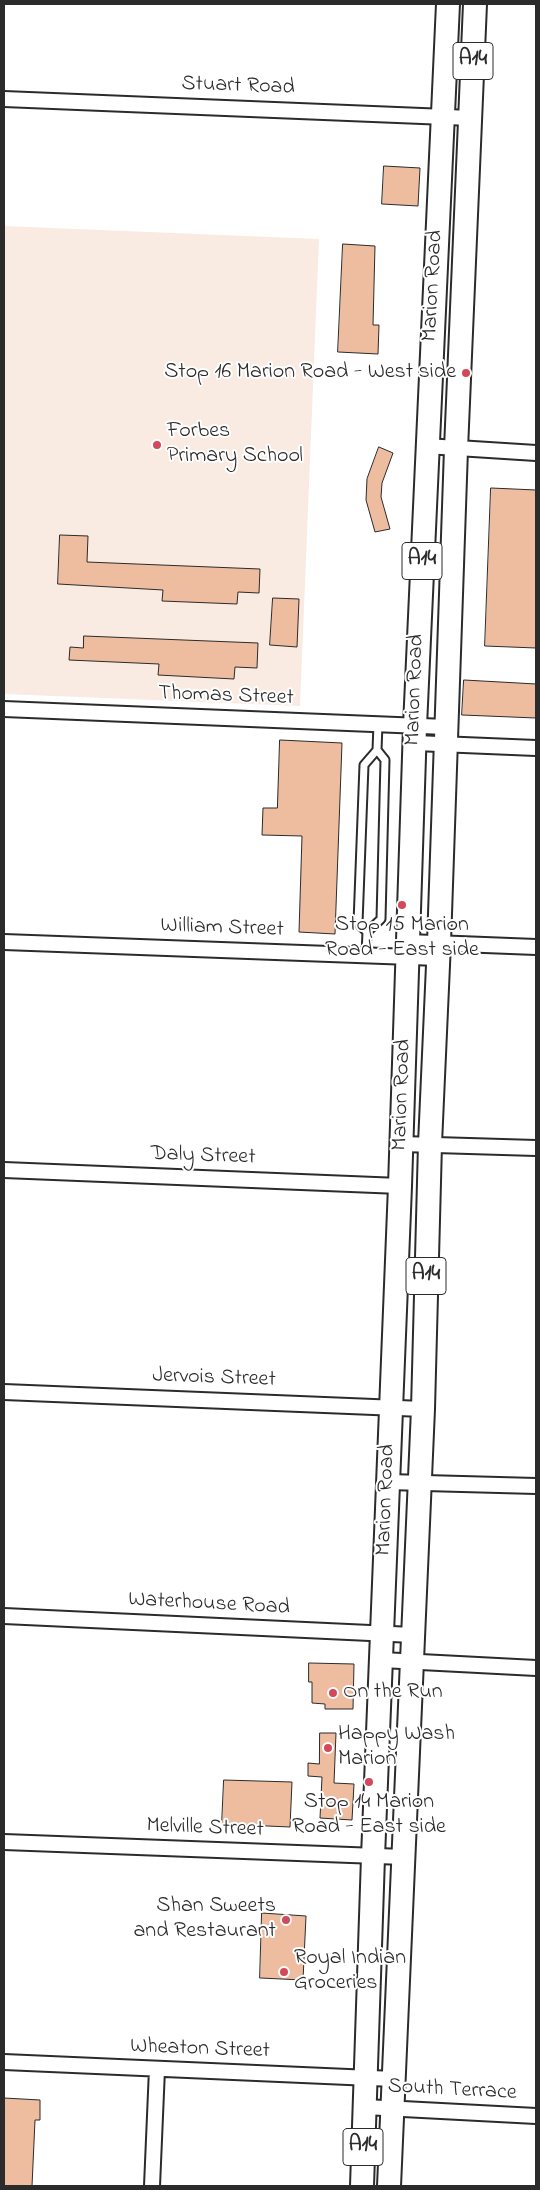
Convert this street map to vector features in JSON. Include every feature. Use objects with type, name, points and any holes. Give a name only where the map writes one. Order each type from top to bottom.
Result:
[{"type":"main road","name":"Marion Road","points":[[362,2186],[390,1407],[402,1144],[407,949],[426,446],[448,4]]},
{"type":"main road","name":"Marion Road","points":[[389,2186],[423,1409],[430,1144],[475,4]]},
{"type":"street","name":"Stuart Road","points":[[4,99],[471,118]]},
{"type":"street","points":[[426,446],[536,453]]},
{"type":"street","name":"Thomas Street","points":[[4,709],[378,724],[415,734],[446,735],[536,748]]},
{"type":"street","name":"William Street","points":[[4,942],[366,955],[407,949],[536,947]]},
{"type":"street","points":[[402,1144],[536,1148]]},
{"type":"street","name":"Daly Street","points":[[4,1170],[400,1186]]},
{"type":"street","name":"Jervois Street","points":[[4,1392],[423,1409]]},
{"type":"street","points":[[388,1482],[536,1486]]},
{"type":"street","name":"Waterhouse Road","points":[[4,1616],[413,1635]]},
{"type":"street","points":[[382,1660],[536,1668]]},
{"type":"street","name":"Melville Street","points":[[4,1842],[404,1857]]},
{"type":"street","name":"Wheaton Street","points":[[4,2062],[394,2079]]},
{"type":"street","points":[[152,2186],[157,2069]]},
{"type":"street","name":"South Terrace","points":[[365,2107],[536,2116]]},
{"type":"lane","points":[[366,955],[367,932],[381,919],[385,760],[378,750],[378,724]]},
{"type":"lane","points":[[367,932],[358,923],[364,765],[378,750]]},
{"type":"shaded area","name":"Forbes Primary School","points":[[4,226],[319,239],[300,706],[4,694]]},
{"type":"building","points":[[384,166],[420,168],[418,206],[382,204]]},
{"type":"building","points":[[343,244],[375,246],[373,325],[379,325],[378,354],[338,352]]},
{"type":"building","points":[[379,447],[393,453],[382,483],[381,497],[390,529],[375,532],[366,500],[367,479]]},
{"type":"building","points":[[491,488],[536,490],[536,648],[485,646]]},
{"type":"building","points":[[60,535],[88,536],[87,562],[260,569],[259,593],[238,592],[237,604],[162,601],[163,590],[58,584]]},
{"type":"building","points":[[273,598],[299,599],[297,647],[270,645]]},
{"type":"building","points":[[84,636],[258,643],[257,668],[235,667],[234,679],[158,675],[159,664],[69,660],[70,647],[83,648]]},
{"type":"building","points":[[464,680],[536,684],[536,718],[462,715]]},
{"type":"building","points":[[280,740],[342,743],[335,934],[299,932],[302,836],[262,835],[263,808],[277,808]]},
{"type":"building","name":"On the Run","points":[[309,1663],[354,1664],[353,1709],[325,1709],[325,1704],[312,1703],[312,1682],[309,1682]]},
{"type":"building","points":[[320,1733],[336,1733],[334,1783],[354,1784],[352,1820],[320,1818],[322,1777],[308,1776],[308,1763],[319,1764]]},
{"type":"building","points":[[224,1780],[292,1782],[290,1827],[222,1824]]},
{"type":"building","points":[[262,1913],[306,1916],[303,1980],[260,1978]]},
{"type":"building","points":[[4,2098],[40,2100],[40,2120],[35,2120],[32,2186],[4,2186]]},
{"type":"place","name":"Stop 16 Marion Road - West side","points":[[466,373]]},
{"type":"place","name":"Forbes Primary School","points":[[157,445]]},
{"type":"place","name":"Stop 15 Marion Road - East side","points":[[402,905]]},
{"type":"place","name":"On the Run","points":[[333,1693]]},
{"type":"place","name":"Happy Wash Marion","points":[[328,1748]]},
{"type":"place","name":"Stop 14 Marion Road - East side","points":[[369,1782]]},
{"type":"place","name":"Shan Sweets and Restaurant","points":[[286,1920]]},
{"type":"place","name":"Royal Indian Groceries","points":[[284,1972]]}]
